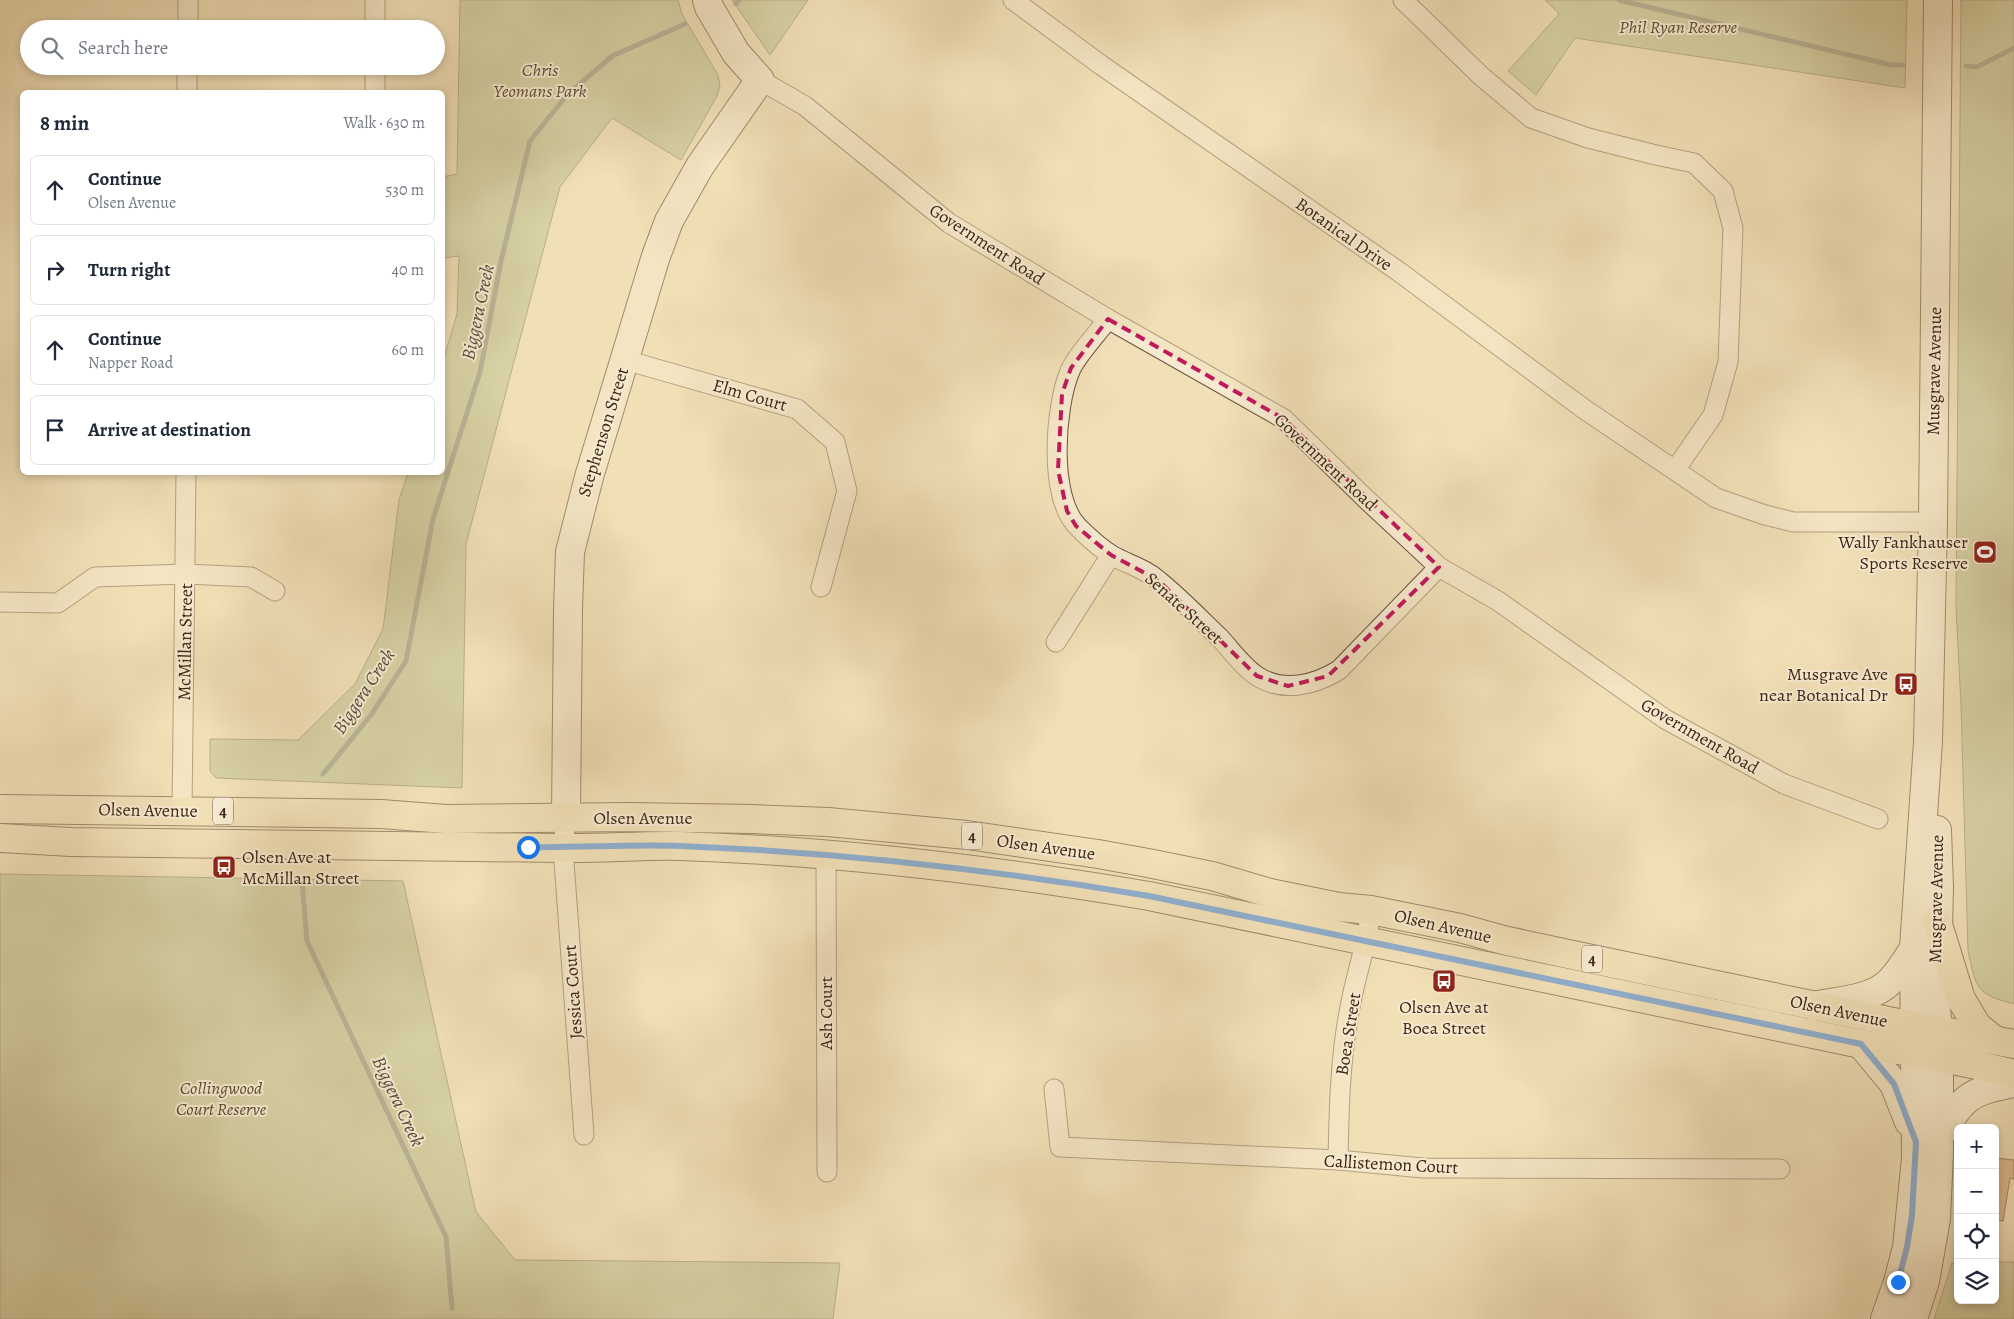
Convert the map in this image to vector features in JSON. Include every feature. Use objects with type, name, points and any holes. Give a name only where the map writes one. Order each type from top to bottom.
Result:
[{"type":"main road","name":"Government Road","points":[[707,0],[709,7],[736,53],[760,80]]},
{"type":"main road","name":"Musgrave Avenue","points":[[1928,1139],[1926,1027],[1914,948],[1928,742],[1933,522],[1938,0]]},
{"type":"main road","name":"Stephenson Street","points":[[566,817],[570,552],[588,477],[656,256],[669,221],[700,166],[760,80]]},
{"type":"main road","name":"Musgrave Avenue","points":[[1926,1027],[1936,1002],[1939,888],[1938,843],[1928,742]]},
{"type":"main road","name":"Olsen Avenue","points":[[0,809],[381,814],[446,819],[566,817],[809,821],[967,835],[1123,858],[1212,876],[1270,893],[1339,907],[1371,910],[1460,928],[1521,944],[1814,1006],[2004,1041]]},
{"type":"main road","name":"Olsen Avenue","points":[[0,838],[71,842],[563,848],[678,846],[826,854],[959,867],[1057,880],[1149,896],[1861,1044],[1927,1054],[2014,1074]]},
{"type":"main road","points":[[1937,921],[1961,998],[1977,1026],[2004,1041]]},
{"type":"main road","points":[[1814,1006],[1870,994],[1879,990],[1887,985],[1898,972],[1914,948]]},
{"type":"main road","points":[[1861,1044],[1894,1084],[1928,1139],[1934,1227],[1925,1281],[1912,1319]]},
{"type":"main road","points":[[1885,1319],[1898,1282],[1907,1247],[1928,1139],[1957,1107],[1968,1098],[1985,1088],[2014,1083]]},
{"type":"street","points":[[188,0],[188,20]]},
{"type":"street","points":[[375,0],[375,20]]},
{"type":"street","name":"Botanical Drive","points":[[1013,0],[1101,66],[1398,271],[1584,409],[1716,498],[1765,515],[1793,522],[1933,522]]},
{"type":"street","points":[[1403,0],[1481,76],[1531,118],[1588,138],[1656,155],[1694,162],[1723,191],[1733,228],[1728,362],[1713,415],[1675,470]]},
{"type":"street","points":[[187,90],[188,75]]},
{"type":"street","points":[[375,75],[375,90]]},
{"type":"street","name":"Government Road","points":[[760,80],[805,106],[949,223],[1108,319],[1284,419],[1367,500],[1440,567],[1498,602],[1665,719],[1784,784],[1878,819]]},
{"type":"street","name":"Senate Street","points":[[1108,319],[1071,368],[1062,394],[1058,418],[1058,470],[1067,510],[1076,526],[1111,555],[1135,566],[1158,580],[1203,621],[1257,676],[1288,686],[1303,686],[1328,676],[1338,670],[1440,567]]},
{"type":"street","name":"Elm Court","points":[[625,360],[797,409],[835,442],[847,491],[821,586]]},
{"type":"street","name":"McMillan Street","points":[[182,811],[186,475]]},
{"type":"street","points":[[1056,642],[1111,555]]},
{"type":"street","points":[[0,602],[58,603],[95,576],[186,574],[251,577],[275,590]]},
{"type":"street","name":"Jessica Court","points":[[566,817],[563,848],[584,1136]]},
{"type":"street","name":"Ash Court","points":[[826,854],[827,1172]]},
{"type":"street","name":"Boea Street","points":[[1338,1160],[1340,1082],[1350,1007],[1367,941],[1371,910]]},
{"type":"street","name":"Callistemon Court","points":[[1054,1090],[1060,1147],[1338,1160],[1423,1168],[1780,1169]]},
{"type":"highlighted area","points":[[1108,319],[1284,419],[1439,567],[1328,676],[1288,686],[1257,676],[1158,580],[1111,555],[1076,526],[1067,511],[1058,470],[1062,394],[1071,368]]},
{"type":"green space","name":"Chris Yeomans Park","points":[[460,0],[678,0],[682,14],[718,75],[720,86],[717,96],[681,160],[612,118],[560,187],[466,544],[462,788],[216,778],[210,771],[210,739],[298,740],[355,684],[383,629],[399,500],[407,475],[445,475],[445,354],[457,314],[459,256],[445,258],[445,176],[457,174]]},
{"type":"green space","points":[[732,0],[808,0],[770,55]]},
{"type":"green space","name":"Phil Ryan Reserve","points":[[1545,0],[1907,0],[1905,88],[1575,38],[1536,95],[1508,71],[1559,14]]},
{"type":"green space","name":"Wally Fankhauser Sports Reserve","points":[[1961,0],[2014,0],[2014,1004],[1991,997],[1979,988],[1973,973],[1968,950],[1961,705],[1956,606]]},
{"type":"green space","name":"Collingwood Court Reserve","points":[[0,874],[403,881],[476,1212],[515,1260],[840,1263],[833,1319],[0,1319]]},
{"type":"green space","points":[[1999,1262],[2014,1262],[2014,1319],[1934,1319],[1952,1263],[1954,1263],[1954,1304],[1999,1304]]},
{"type":"building","points":[[1999,1158],[2014,1160],[2014,1179],[2010,1178],[2003,1221],[1999,1220]]},
{"type":"waterway","name":"Biggera Creek","points":[[736,4],[739,0]]},
{"type":"waterway","points":[[1619,0],[1891,65],[1903,65]]},
{"type":"waterway","name":"Biggera Creek","points":[[323,774],[371,715],[406,661],[433,519],[480,372],[501,261],[530,141],[566,96],[612,56],[685,24]]},
{"type":"waterway","points":[[1966,66],[1977,67],[2014,48]]},
{"type":"waterway","name":"Biggera Creek","points":[[302,881],[307,941],[446,1237],[452,1308]]},
{"type":"place","name":"Wally Fankhauser Sports Reserve","points":[[1985,552]]},
{"type":"place","name":"Musgrave Ave near Botanical Dr","points":[[1906,684]]},
{"type":"place","name":"Olsen Ave at McMillan Street","points":[[224,867]]},
{"type":"place","name":"Olsen Ave at Boea Street","points":[[1444,981]]},
{"type":"route","points":[[528,847],[678,846],[826,854],[959,867],[1057,880],[1149,896],[1861,1044],[1894,1084],[1916,1142],[1912,1215],[1907,1247],[1898,1282]]}]
